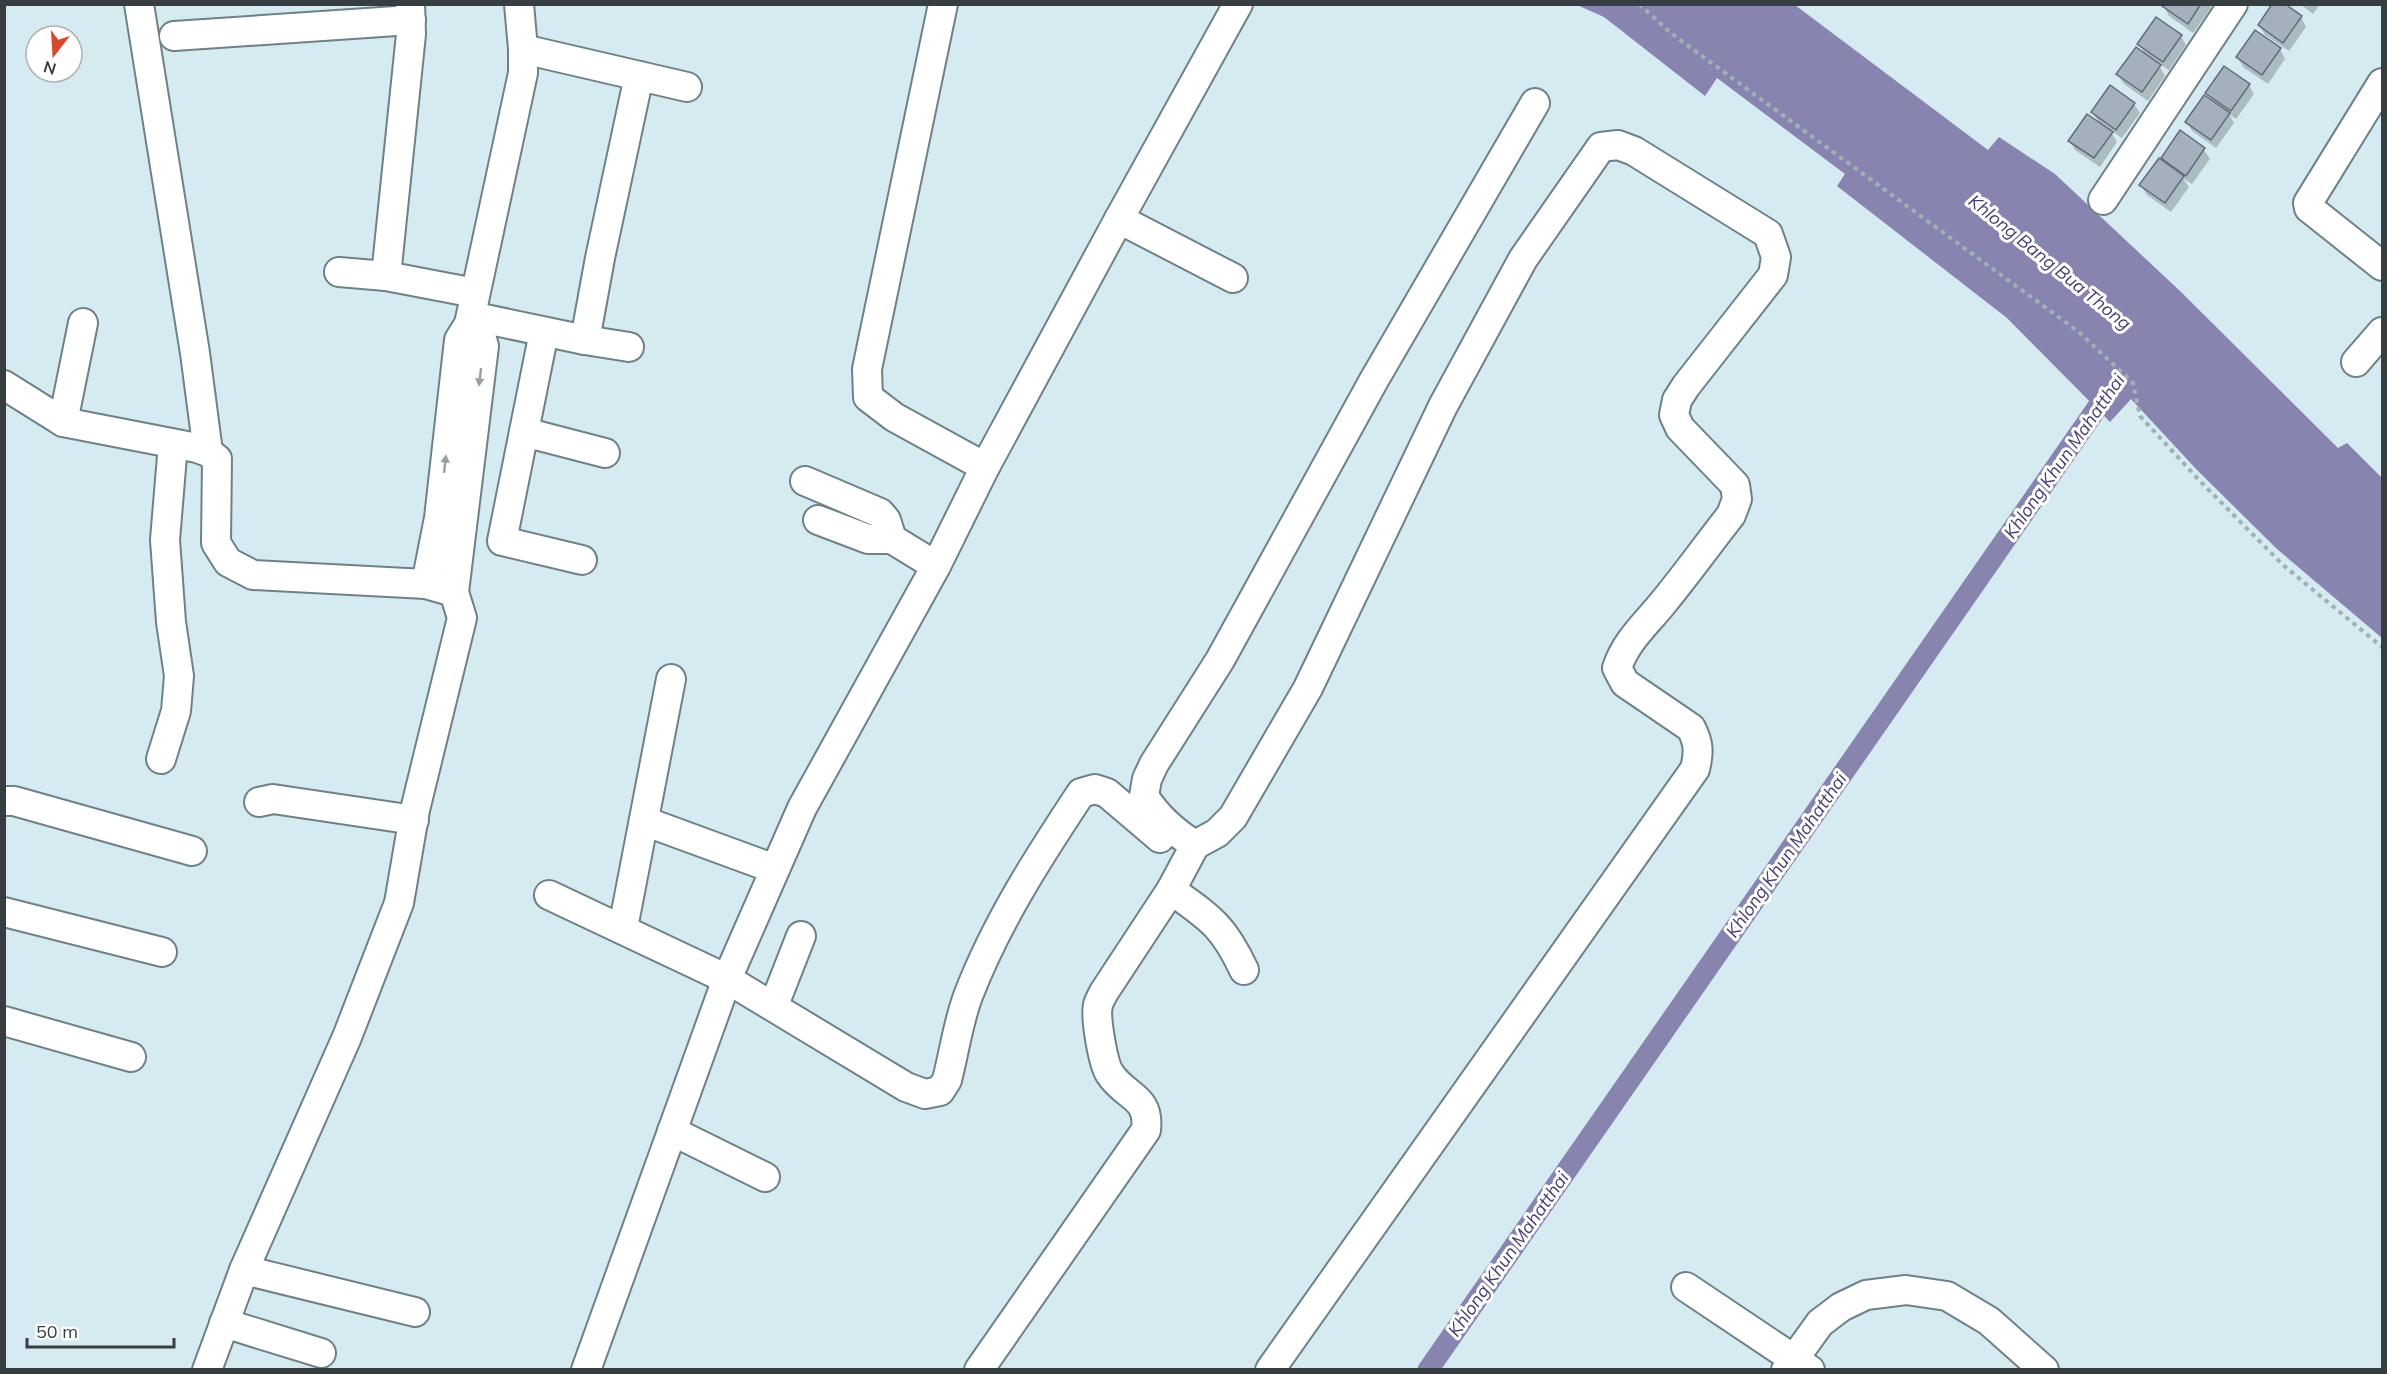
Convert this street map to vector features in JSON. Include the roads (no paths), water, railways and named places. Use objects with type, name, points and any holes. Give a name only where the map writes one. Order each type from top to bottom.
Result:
[{"type":"street","points":[[139,4],[195,353],[208,452]]},
{"type":"street","points":[[426,584],[453,508],[484,346],[472,311],[523,73],[519,4]]},
{"type":"street","points":[[943,4],[867,369],[867,397],[894,417],[985,467]]},
{"type":"street","points":[[586,1370],[727,979],[802,808],[936,566],[985,467],[1119,219],[1239,4]]},
{"type":"street","points":[[2103,200],[2233,4]]},
{"type":"street","points":[[174,36],[410,12],[411,34],[386,276]]},
{"type":"street","points":[[523,49],[687,87]]},
{"type":"street","points":[[585,340],[639,76]]},
{"type":"street","points":[[2382,83],[2308,203],[2309,208],[2382,266]]},
{"type":"street","points":[[1191,853],[1178,835],[1154,811],[1144,796],[1147,779],[1154,764],[1220,660],[1374,380],[1535,103]]},
{"type":"street","points":[[979,1370],[1146,1130],[1148,1116],[1143,1106],[1108,1071],[1097,1018],[1098,1004],[1171,890],[1191,853],[1233,817],[1308,688],[1443,406],[1523,260],[1601,147],[1618,145],[1634,151],[1768,234],[1776,257],[1773,275],[1686,386],[1677,400],[1674,415],[1680,428],[1735,485],[1737,499],[1731,515],[1661,606],[1636,633],[1622,653],[1617,668],[1625,683],[1691,728],[1697,739],[1699,752],[1695,769],[1270,1370]]},
{"type":"street","points":[[1119,219],[1233,278]]},
{"type":"street","points":[[339,272],[386,276],[472,311],[544,332],[629,347]]},
{"type":"street","points":[[63,422],[83,322]]},
{"type":"street","points":[[544,332],[502,541],[582,560]]},
{"type":"street","points":[[2356,362],[2382,332]]},
{"type":"street","points":[[4,385],[63,422],[208,452],[217,459],[216,543],[228,562],[252,575],[426,584],[454,592]]},
{"type":"street","points":[[524,432],[605,453]]},
{"type":"street","points":[[161,759],[176,711],[179,676],[171,622],[165,540],[173,444]]},
{"type":"street","points":[[805,481],[880,513],[886,520],[892,539]]},
{"type":"street","points":[[207,1370],[244,1270],[347,1037],[399,903],[414,820],[462,618],[454,592],[453,508]]},
{"type":"street","points":[[818,520],[868,539],[892,539],[936,566]]},
{"type":"street","points":[[623,928],[671,679]]},
{"type":"street","points":[[549,895],[727,979],[774,1005],[906,1088],[925,1094],[940,1091],[947,1080],[967,998],[995,935],[1034,864],[1081,793],[1095,789],[1107,793],[1191,853]]},
{"type":"street","points":[[259,802],[273,799],[414,820]]},
{"type":"street","points":[[4,801],[14,801],[192,851]]},
{"type":"street","points":[[644,821],[775,869]]},
{"type":"street","points":[[1171,890],[1212,919],[1230,942],[1244,970]]},
{"type":"street","points":[[4,912],[162,952]]},
{"type":"street","points":[[774,1005],[801,936]]},
{"type":"street","points":[[4,1021],[131,1057]]},
{"type":"street","points":[[672,1131],[765,1177]]},
{"type":"street","points":[[244,1270],[415,1312]]},
{"type":"street","points":[[1686,1287],[1796,1366],[1820,1323],[1841,1307],[1866,1295],[1906,1290],[1947,1296],[1989,1320],[2044,1370]]},
{"type":"street","points":[[224,1323],[321,1353]]},
{"type":"water","name":"Khlong Bang Bua Thong","points":[[1577,5],[1795,5],[1988,150],[1999,137],[2055,174],[2180,291],[2338,448],[2347,443],[2382,478],[2382,638],[2277,549],[2197,470],[2131,399],[2110,422],[2007,318],[1837,186],[1845,174],[1717,78],[1705,96],[1604,17]]},
{"type":"waterway","name":"Khlong Khun Mahatthai","points":[[1428,1370],[2113,385]]}]
